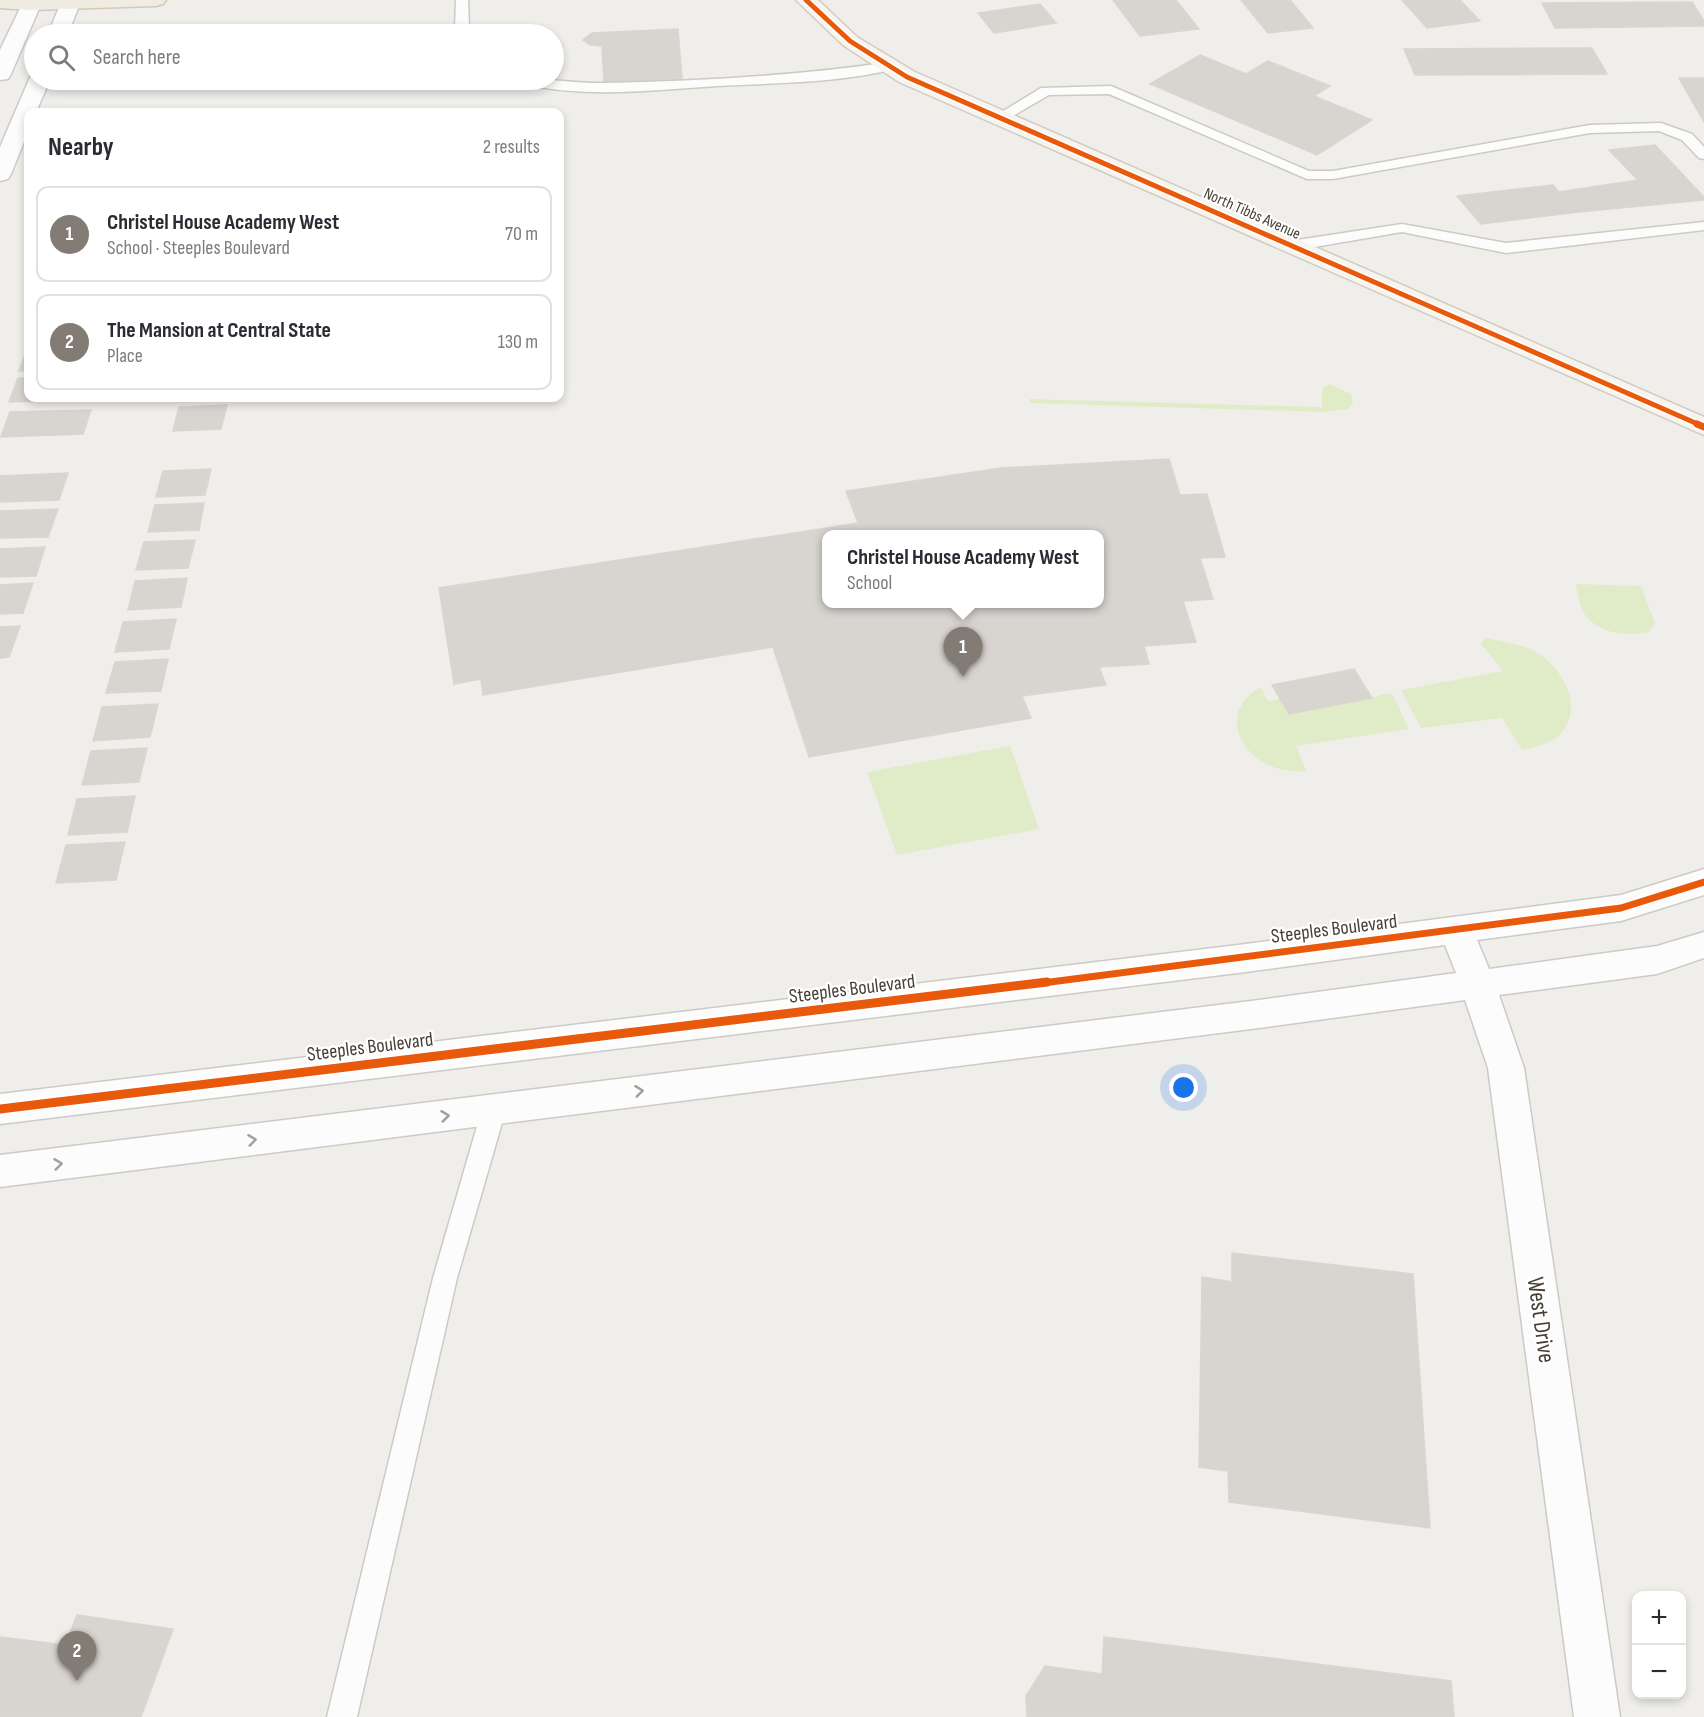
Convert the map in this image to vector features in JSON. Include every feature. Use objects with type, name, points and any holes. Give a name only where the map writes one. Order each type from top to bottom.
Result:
[{"type":"main road","points":[[0,2],[31,4],[156,0]]},
{"type":"main road","points":[[0,11],[31,4]]},
{"type":"street","name":"North Tibbs Avenue","points":[[806,0],[850,41],[907,77],[1704,427]]},
{"type":"street","points":[[62,24],[70,3]]},
{"type":"street","points":[[0,74],[31,4]]},
{"type":"street","points":[[27,108],[35,90]]},
{"type":"street","points":[[0,174],[24,116]]},
{"type":"street","name":"Steeples Boulevard","points":[[0,1109],[1215,962],[1621,909],[1704,882]]},
{"type":"street","name":"West Drive","points":[[1456,930],[1478,985],[1506,1068],[1597,1717]]},
{"type":"street","points":[[0,1171],[1478,985],[1657,960],[1704,945]]},
{"type":"lane","points":[[462,0],[462,24]]},
{"type":"lane","points":[[564,85],[643,86],[821,76],[890,66]]},
{"type":"lane","points":[[999,118],[1046,91],[1112,90],[1307,175],[1333,175],[1590,129],[1661,127],[1686,137],[1704,155]]},
{"type":"lane","points":[[1291,246],[1402,228],[1506,248],[1704,226]]},
{"type":"lane","points":[[342,1717],[445,1278],[494,1109]]},
{"type":"green space","points":[[1330,384],[1351,394],[1353,403],[1348,409],[1324,412],[1029,403],[1029,399],[1322,407],[1322,388]]},
{"type":"green space","points":[[1575,584],[1641,586],[1655,623],[1649,632],[1641,633],[1615,633],[1599,627],[1584,613]]},
{"type":"green space","points":[[1485,638],[1533,651],[1557,670],[1569,692],[1571,704],[1566,727],[1557,737],[1541,745],[1522,750],[1502,718],[1421,728],[1401,690],[1503,671],[1481,644]]},
{"type":"green space","points":[[1261,687],[1268,701],[1280,699],[1289,714],[1392,693],[1409,729],[1296,746],[1307,772],[1279,769],[1253,755],[1244,745],[1238,733],[1237,721],[1240,708],[1247,697]]},
{"type":"green space","points":[[1010,746],[1039,829],[897,855],[867,772]]},
{"type":"building","points":[[1113,0],[1176,0],[1199,29],[1140,36]]},
{"type":"building","points":[[1241,0],[1290,0],[1313,28],[1268,33]]},
{"type":"building","points":[[1402,0],[1460,0],[1480,21],[1427,28]]},
{"type":"building","points":[[1692,2],[1704,21],[1704,26],[1555,28],[1542,3]]},
{"type":"building","points":[[1040,4],[1056,23],[994,33],[978,13]]},
{"type":"building","points":[[678,29],[682,79],[604,82],[602,46],[590,45],[583,40],[592,33]]},
{"type":"building","points":[[1592,48],[1607,74],[1415,75],[1404,49]]},
{"type":"building","points":[[1200,55],[1246,74],[1268,61],[1330,86],[1314,96],[1372,120],[1317,155],[1150,84]]},
{"type":"building","points":[[1679,78],[1704,78],[1704,122]]},
{"type":"building","points":[[1655,145],[1704,197],[1704,200],[1481,224],[1457,196],[1553,185],[1559,192],[1638,180],[1609,150]]},
{"type":"building","points":[[24,358],[24,370],[19,371]]},
{"type":"building","points":[[18,378],[24,378],[24,402],[9,402]]},
{"type":"building","points":[[227,405],[221,429],[173,431],[179,407]]},
{"type":"building","points":[[91,410],[83,434],[1,437],[10,412]]},
{"type":"building","points":[[1169,459],[1180,495],[1207,494],[1225,557],[1200,558],[1213,599],[1183,601],[1196,642],[1144,646],[1149,664],[1099,667],[1106,685],[1022,696],[1031,718],[809,757],[773,647],[483,695],[481,679],[454,684],[439,588],[858,523],[846,491],[1001,468]]},
{"type":"building","points":[[211,469],[205,495],[156,497],[163,471]]},
{"type":"building","points":[[68,473],[59,500],[0,502],[0,476]]},
{"type":"building","points":[[204,503],[199,530],[148,532],[155,505]]},
{"type":"building","points":[[58,509],[48,537],[0,538],[0,511]]},
{"type":"building","points":[[195,540],[188,568],[136,570],[144,542]]},
{"type":"building","points":[[45,547],[36,576],[0,577],[0,549]]},
{"type":"building","points":[[187,578],[181,607],[128,610],[135,581]]},
{"type":"building","points":[[33,583],[23,613],[0,614],[0,585]]},
{"type":"building","points":[[176,619],[169,649],[115,652],[123,622]]},
{"type":"building","points":[[20,626],[9,657],[0,658],[0,627]]},
{"type":"building","points":[[168,659],[161,691],[106,693],[115,662]]},
{"type":"building","points":[[1354,669],[1372,698],[1289,714],[1272,685]]},
{"type":"building","points":[[158,704],[150,737],[93,741],[102,707]]},
{"type":"building","points":[[147,748],[139,782],[82,785],[91,751]]},
{"type":"building","points":[[135,796],[127,832],[68,835],[77,799]]},
{"type":"building","points":[[125,842],[116,880],[56,883],[66,845]]},
{"type":"building","points":[[1232,1253],[1413,1274],[1430,1528],[1229,1502],[1228,1471],[1199,1467],[1202,1277],[1232,1282]]},
{"type":"building","points":[[77,1615],[173,1629],[141,1717],[0,1717],[0,1637],[65,1645]]},
{"type":"building","points":[[1104,1637],[1451,1681],[1454,1717],[1027,1717],[1026,1696],[1045,1666],[1102,1674]]},
{"type":"cycle path","points":[[806,0],[850,41],[907,77],[1704,427]]},
{"type":"cycle path","points":[[0,1109],[1238,959],[1621,908],[1704,882]]},
{"type":"place","name":"Christel House Academy West","points":[[963,677]]},
{"type":"place","name":"The Mansion at Central State","points":[[77,1681]]}]
